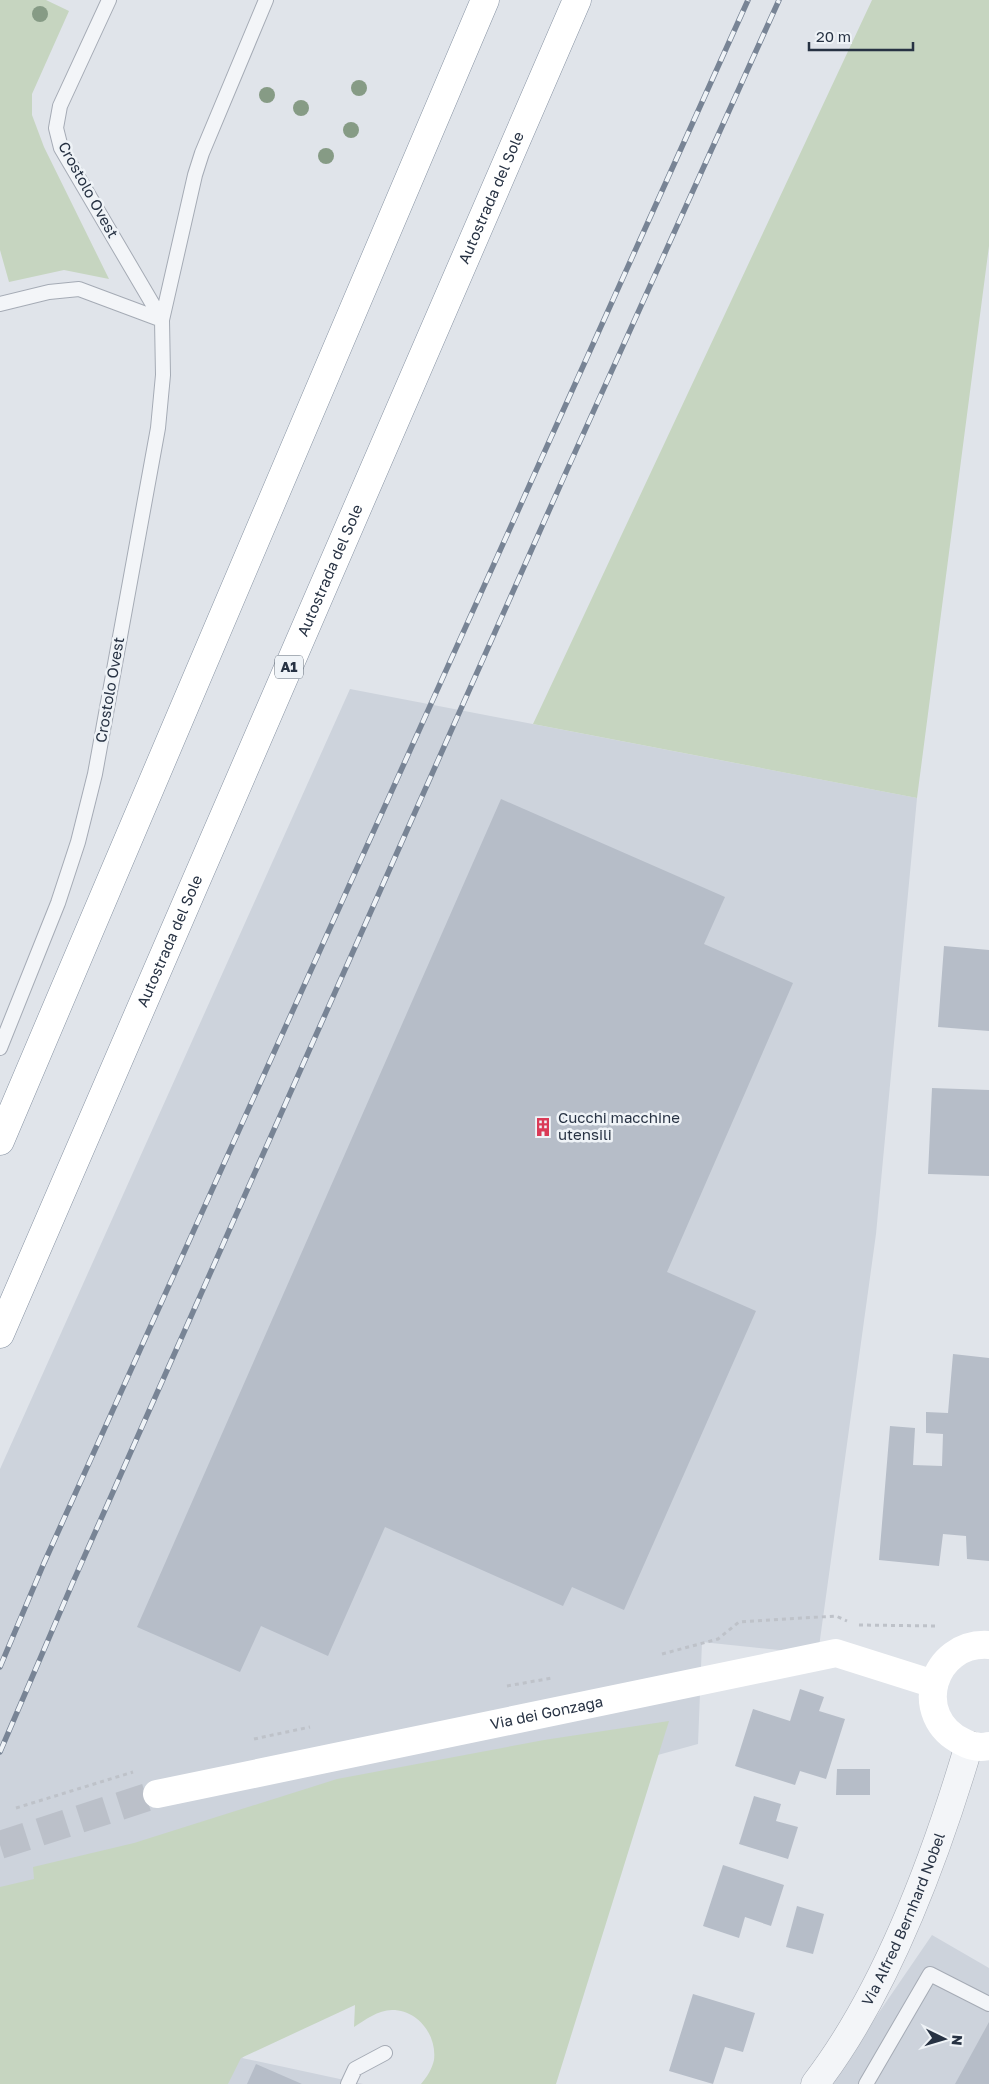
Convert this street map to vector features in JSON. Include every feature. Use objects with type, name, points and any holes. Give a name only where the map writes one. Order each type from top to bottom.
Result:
[{"type":"main road","points":[[0,1142],[485,0]]},
{"type":"main road","name":"Autostrada del Sole","points":[[0,1334],[577,0]]},
{"type":"main road","points":[[979,1746],[955,1738],[943,1728],[934,1707],[934,1684],[942,1664],[957,1651],[977,1644],[989,1645]]},
{"type":"main road","name":"Via dei Gonzaga","points":[[157,1794],[836,1653],[934,1684]]},
{"type":"street","name":"Via Alfred Bernhard Nobel","points":[[815,2084],[858,2019],[902,1930],[952,1804],[979,1746]]},
{"type":"lane","name":"Crostolo Ovest","points":[[0,1048],[58,903],[78,842],[95,774],[158,428],[162,375],[162,320],[61,148],[56,128],[60,106],[109,0]]},
{"type":"lane","points":[[0,304],[49,292],[79,289],[162,320],[200,161],[266,0]]},
{"type":"lane","points":[[866,2084],[930,1974],[989,2004]]},
{"type":"lane","points":[[348,2084],[354,2069],[385,2053]]},
{"type":"shaded area","points":[[350,689],[917,798],[876,1234],[818,1654],[702,1642],[698,1744],[570,1779],[242,2058],[363,2084],[0,2084],[0,1469]]},
{"type":"shaded area","points":[[932,1935],[989,1968],[989,2084],[830,2084]]},
{"type":"green space","points":[[0,0],[46,0],[69,11],[32,94],[32,115],[44,147],[109,279],[64,270],[9,282],[0,250]]},
{"type":"green space","points":[[872,0],[989,0],[989,246],[917,798],[533,724]]},
{"type":"green space","points":[[669,1721],[556,2084],[421,2084],[429,2073],[434,2060],[432,2042],[424,2026],[410,2014],[387,2010],[354,2027],[355,2005],[241,2058],[228,2084],[0,2084],[0,1887],[34,1879],[33,1867],[134,1843],[337,1779],[544,1740]]},
{"type":"building","name":"Cucchi macchine utensili","points":[[501,799],[725,897],[704,944],[793,983],[667,1272],[756,1311],[624,1610],[572,1587],[563,1606],[385,1527],[328,1656],[261,1626],[240,1672],[137,1627]]},
{"type":"building","points":[[944,946],[989,950],[989,1031],[938,1027]]},
{"type":"building","points":[[932,1088],[989,1090],[989,1176],[928,1174]]},
{"type":"building","points":[[953,1354],[989,1358],[989,1561],[967,1559],[966,1536],[943,1534],[939,1566],[879,1560],[890,1426],[915,1428],[913,1465],[942,1466],[943,1434],[926,1433],[926,1412],[948,1413]]},
{"type":"building","points":[[800,1689],[824,1697],[819,1711],[845,1719],[826,1779],[800,1771],[795,1785],[735,1766],[753,1709],[790,1721]]},
{"type":"building","points":[[837,1769],[870,1769],[870,1795],[836,1795]]},
{"type":"building","points":[[754,1796],[781,1804],[776,1821],[798,1827],[788,1859],[739,1844]]},
{"type":"building","points":[[723,1865],[784,1885],[771,1926],[745,1917],[739,1938],[703,1926]]},
{"type":"building","points":[[797,1906],[824,1914],[813,1954],[786,1947]]},
{"type":"building","points":[[693,1994],[755,2013],[743,2052],[725,2047],[713,2084],[669,2071]]},
{"type":"building","points":[[989,2022],[989,2084],[955,2084]]},
{"type":"building","points":[[256,2064],[302,2084],[247,2084]]},
{"type":"tunnel","points":[[0,1845],[157,1794]]},
{"type":"railway","points":[[0,1667],[44,1563],[748,0]]},
{"type":"railway","points":[[0,1752],[73,1582],[567,470],[779,0]]},
{"type":"place","name":"Cucchi macchine utensili","points":[[543,1127]]}]
